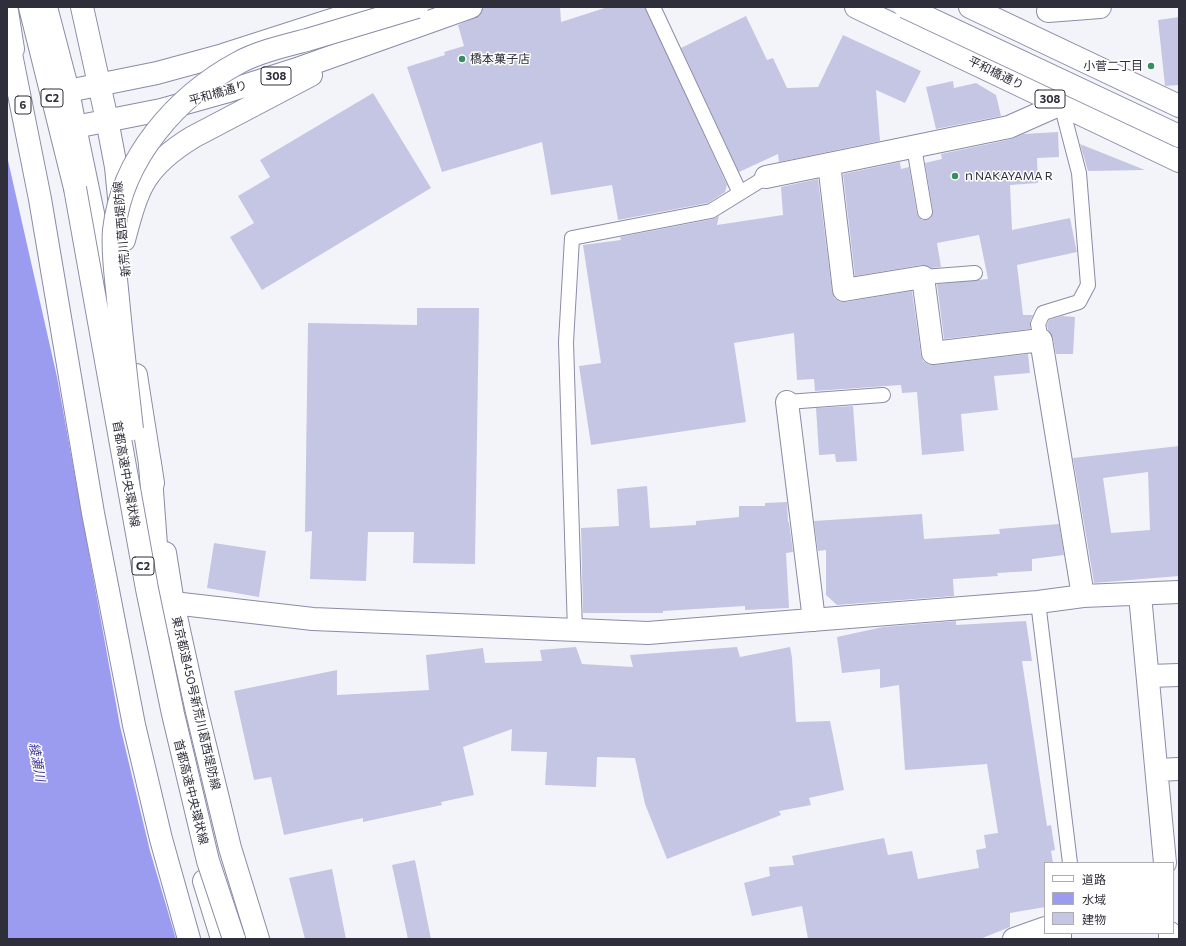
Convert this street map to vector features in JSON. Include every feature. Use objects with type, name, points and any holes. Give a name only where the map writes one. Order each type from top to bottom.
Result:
[{"type":"main road","name":"首都高速中央環状線","points":[[30,7],[75,188],[147,589],[172,714],[208,861],[234,939]]},
{"type":"main road","points":[[45,7],[75,188]]},
{"type":"main road","name":"新荒川葛西堤防線","points":[[45,7],[68,91],[100,247],[130,339]]},
{"type":"main road","name":"新荒川葛西堤防線","points":[[82,7],[100,84],[116,167],[124,240],[130,339],[150,464]]},
{"type":"main road","points":[[68,91],[157,73],[223,55],[372,7]]},
{"type":"main road","points":[[147,589],[142,514],[115,272],[114,230],[122,194],[132,169],[153,136],[171,114],[200,87],[239,63],[283,47],[417,7]]},
{"type":"main road","name":"平和橋通り","points":[[75,127],[161,110],[225,92],[294,70],[471,7]]},
{"type":"main road","name":"平和橋通り","points":[[856,7],[1179,161]]},
{"type":"main road","points":[[905,7],[1179,136]]},
{"type":"main road","points":[[921,37],[933,7]]},
{"type":"main road","points":[[970,7],[1179,106]]},
{"type":"main road","points":[[1038,39],[1047,9],[1100,7]]},
{"type":"main road","name":"6","points":[[7,11],[40,200]]},
{"type":"main road","points":[[7,34],[40,200],[93,513],[134,725],[161,839],[189,939]]},
{"type":"main road","name":"308","points":[[124,240],[138,192],[147,175],[158,162],[175,148],[378,40]]},
{"type":"main road","points":[[766,177],[1008,128],[1061,104]]},
{"type":"main road","points":[[829,164],[844,290],[923,277],[933,353],[1041,340],[1083,596]]},
{"type":"main road","points":[[787,402],[814,620]]},
{"type":"main road","points":[[150,464],[162,632],[184,788],[205,885],[222,939]]},
{"type":"main road","name":"東京都道450号新荒川葛西堤防線","points":[[150,464],[173,603],[230,848],[258,939]]},
{"type":"main road","points":[[173,603],[313,619],[648,633],[1038,602],[1083,596],[1140,595],[1179,592]]},
{"type":"main road","points":[[1140,595],[1149,676],[1165,862]]},
{"type":"main road","points":[[1149,676],[1179,675]]},
{"type":"main road","points":[[1157,770],[1179,769]]},
{"type":"main road","points":[[1014,939],[1044,928]]},
{"type":"lane","points":[[653,7],[740,193]]},
{"type":"lane","points":[[1041,340],[1038,324],[1043,313],[1079,302],[1088,285],[1079,173],[1061,104]]},
{"type":"lane","points":[[914,147],[925,212]]},
{"type":"lane","points":[[576,631],[566,342],[572,238],[711,211],[766,177]]},
{"type":"lane","points":[[923,277],[975,273]]},
{"type":"lane","points":[[787,402],[883,395]]},
{"type":"lane","points":[[1038,602],[1070,862]]},
{"type":"water","name":"綾瀬川","points":[[7,156],[57,377],[120,726],[150,851],[176,939],[8,939]]},
{"type":"building","points":[[483,7],[560,7],[561,22],[608,7],[645,7],[727,185],[725,192],[708,203],[618,220],[612,185],[551,195],[542,142],[442,172],[407,67],[445,55],[444,52],[464,46],[458,25],[480,15]]},
{"type":"building","points":[[746,16],[767,60],[773,58],[787,88],[818,87],[843,35],[921,71],[905,103],[876,90],[880,141],[779,162],[778,154],[739,172],[681,48]]},
{"type":"building","points":[[1179,17],[1179,85],[1165,86],[1158,20]]},
{"type":"building","points":[[953,81],[954,88],[976,83],[996,95],[1001,116],[936,129],[926,87]]},
{"type":"building","points":[[373,93],[431,188],[262,290],[230,237],[254,223],[238,196],[270,177],[260,160]]},
{"type":"building","points":[[1058,132],[1059,157],[1037,158],[1038,183],[1010,185],[1012,230],[1070,218],[1077,252],[1017,265],[1023,315],[1033,315],[1030,321],[1030,329],[944,339],[937,284],[988,279],[979,235],[937,243],[941,267],[931,268],[921,265],[855,276],[843,174],[900,162],[901,169],[909,167],[917,214],[922,220],[927,220],[931,218],[933,211],[925,163],[942,159],[941,154],[1012,139],[1023,134]]},
{"type":"building","points":[[1080,144],[1145,170],[1088,171]]},
{"type":"building","points":[[818,179],[834,298],[840,302],[846,302],[912,291],[921,355],[923,361],[929,365],[1028,354],[1030,373],[994,376],[998,410],[961,414],[964,451],[922,455],[917,392],[902,393],[901,385],[815,391],[814,379],[797,380],[794,333],[734,343],[746,422],[591,445],[579,366],[601,363],[583,245],[621,240],[620,237],[713,219],[719,216],[717,225],[783,215],[781,187]]},
{"type":"building","points":[[417,308],[479,308],[475,564],[413,563],[414,532],[368,532],[366,581],[310,579],[312,531],[305,532],[308,323],[417,325]]},
{"type":"building","points":[[1062,316],[1075,317],[1073,354],[1056,354],[1053,338],[1048,330],[1047,325],[1049,320]]},
{"type":"building","points":[[853,406],[857,461],[836,462],[835,454],[819,455],[816,408]]},
{"type":"building","points":[[1179,446],[1179,576],[1094,583],[1073,458]],"holes":[[[1148,472],[1150,530],[1111,533],[1103,478]]]},
{"type":"building","points":[[647,486],[650,528],[696,525],[696,521],[739,517],[739,506],[765,506],[765,503],[787,502],[788,522],[793,552],[786,553],[789,608],[745,610],[745,606],[663,611],[663,613],[583,613],[581,528],[619,526],[617,489]]},
{"type":"building","points":[[922,514],[924,539],[1000,534],[999,529],[1059,524],[1064,555],[1032,559],[1032,571],[997,573],[998,576],[953,579],[954,596],[837,605],[826,595],[826,550],[818,551],[814,521]]},
{"type":"building","points":[[214,543],[266,551],[259,597],[207,588]]},
{"type":"building","points":[[956,621],[956,625],[1026,621],[1032,661],[1022,661],[1047,826],[1051,825],[1055,850],[1051,851],[1053,862],[1044,862],[1044,907],[1010,913],[1010,927],[980,939],[808,939],[802,906],[752,916],[744,883],[770,876],[769,867],[794,865],[792,856],[884,838],[888,855],[912,851],[918,879],[979,868],[976,850],[986,848],[984,835],[998,833],[987,764],[905,770],[899,685],[880,688],[880,669],[842,673],[837,637],[883,627]]},
{"type":"building","points":[[576,647],[582,664],[633,667],[630,655],[737,647],[740,657],[790,647],[796,722],[830,721],[844,790],[809,798],[811,805],[779,811],[781,815],[667,859],[645,804],[635,758],[597,757],[596,787],[545,785],[547,752],[511,751],[512,729],[463,747],[474,795],[441,802],[442,805],[363,822],[363,818],[284,835],[271,777],[254,780],[234,691],[337,670],[337,695],[429,690],[426,655],[483,648],[485,663],[542,661],[540,650]]},
{"type":"building","points":[[415,860],[431,939],[408,939],[392,865]]},
{"type":"building","points":[[332,869],[346,939],[305,939],[289,878]]},
{"type":"place","name":"橋本菓子店","points":[[462,59]]},
{"type":"place","name":"小菅二丁目","points":[[1151,66]]},
{"type":"place","name":"ｎNAKAYAMA R","points":[[955,176]]}]
